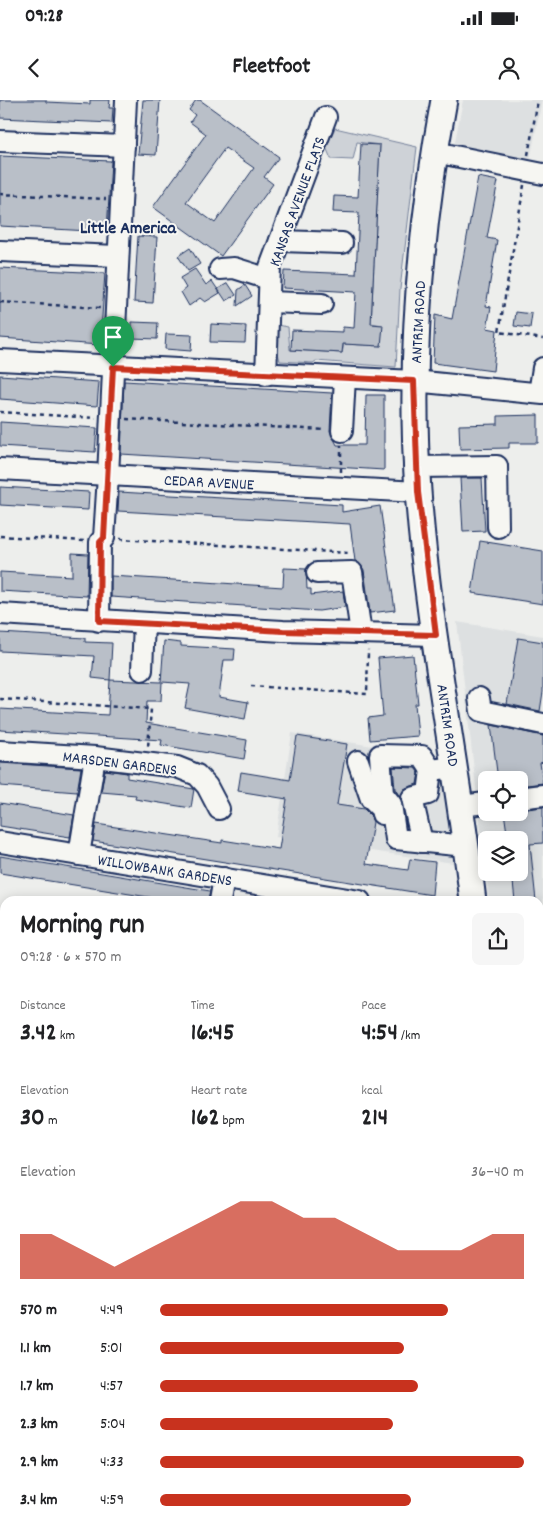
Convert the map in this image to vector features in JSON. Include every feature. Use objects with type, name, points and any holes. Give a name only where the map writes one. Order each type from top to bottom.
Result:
[{"type":"main road","name":"ANTRIM ROAD","points":[[444,100],[435,152],[419,282],[414,381],[417,467],[418,492],[436,635],[443,768],[460,806],[472,896]]},
{"type":"street","points":[[99,621],[126,100]]},
{"type":"street","name":"KANSAS AVENUE FLATS","points":[[266,375],[270,267],[326,117]]},
{"type":"street","points":[[0,140],[124,146]]},
{"type":"street","points":[[435,152],[534,172]]},
{"type":"street","points":[[280,241],[342,243]]},
{"type":"street","points":[[0,250],[117,256]]},
{"type":"street","points":[[220,269],[234,268],[269,279]]},
{"type":"street","points":[[269,302],[322,304]]},
{"type":"street","points":[[0,360],[266,375],[414,381],[541,393],[543,368]]},
{"type":"street","points":[[342,431],[345,378]]},
{"type":"street","points":[[417,467],[497,466],[498,527]]},
{"type":"street","name":"CEDAR AVENUE","points":[[0,469],[418,492]]},
{"type":"street","points":[[317,573],[352,572],[365,633]]},
{"type":"street","points":[[0,614],[99,621],[436,635]]},
{"type":"street","points":[[142,670],[144,623]]},
{"type":"street","points":[[479,698],[481,711],[543,724]]},
{"type":"street","name":"MARSDEN GARDENS","points":[[0,750],[95,757],[177,767],[197,775],[207,786],[220,809]]},
{"type":"street","points":[[396,839],[391,804],[383,794],[380,755],[422,756],[443,768],[428,794],[412,798],[422,842]]},
{"type":"street","points":[[80,855],[95,757]]},
{"type":"street","points":[[358,761],[371,799],[382,810],[383,838],[466,846]]},
{"type":"street","points":[[528,797],[543,795]]},
{"type":"street","points":[[460,806],[478,804]]},
{"type":"street","name":"WILLOWBANK GARDENS","points":[[0,842],[330,896]]},
{"type":"street","points":[[221,896],[224,878]]},
{"type":"path","points":[[538,100],[534,172],[499,332],[543,339]]},
{"type":"path","points":[[0,194],[120,200]]},
{"type":"path","points":[[0,302],[115,308]]},
{"type":"path","points":[[0,412],[342,431],[340,488]]},
{"type":"path","points":[[0,536],[349,553],[352,572]]},
{"type":"path","points":[[251,686],[367,694],[365,633]]},
{"type":"path","points":[[0,699],[150,709],[147,764]]},
{"type":"shaded area","points":[[463,100],[542,100],[530,160],[454,147]]},
{"type":"shaded area","points":[[335,128],[417,147],[400,289],[396,367],[316,361],[313,363],[280,361],[278,353],[278,325],[288,327],[290,350],[342,353],[344,344],[381,346],[382,325],[371,323],[380,145],[357,142],[353,160],[331,159],[326,147]]},
{"type":"shaded area","points":[[457,622],[543,636],[543,896],[488,896],[487,881],[528,881],[528,831],[481,831],[480,821],[528,821],[528,771],[478,771],[478,805]]},
{"type":"shaded area","points":[[292,733],[441,757],[453,863],[276,837]]},
{"type":"building","points":[[0,100],[46,100],[46,102],[90,104],[90,100],[110,100],[109,108],[113,108],[112,123],[0,118]]},
{"type":"building","points":[[143,100],[160,100],[156,155],[138,154]]},
{"type":"building","points":[[196,100],[200,100],[279,157],[264,177],[273,184],[221,256],[153,207],[206,134],[190,122],[195,115],[189,110]],"holes":[[[225,148],[254,168],[215,223],[186,202]]]},
{"type":"building","points":[[361,144],[380,145],[371,324],[383,325],[381,346],[343,344],[342,353],[291,350],[292,330],[343,332],[343,327],[354,328],[356,292],[283,288],[284,271],[356,274],[359,213],[333,212],[334,196],[358,197]]},
{"type":"building","points":[[0,156],[111,161],[107,232],[0,226]]},
{"type":"building","points":[[478,177],[498,181],[487,238],[497,240],[486,306],[491,307],[487,328],[497,330],[493,371],[433,363],[435,315],[452,319]]},
{"type":"building","points":[[138,236],[157,237],[153,303],[134,302]]},
{"type":"building","points":[[190,248],[200,264],[188,271],[178,256]]},
{"type":"building","points":[[0,268],[105,273],[100,345],[0,338]]},
{"type":"building","points":[[195,269],[206,285],[212,281],[220,293],[205,302],[200,298],[189,306],[181,292],[186,288],[180,278]]},
{"type":"building","points":[[228,283],[236,295],[226,301],[218,289]]},
{"type":"building","points":[[245,285],[252,296],[237,306],[238,290]]},
{"type":"building","points":[[516,312],[532,314],[530,328],[514,326]]},
{"type":"building","points":[[132,322],[158,323],[157,339],[132,338]]},
{"type":"building","points":[[211,324],[246,326],[245,343],[210,342]]},
{"type":"building","points":[[166,334],[192,335],[191,351],[165,349]]},
{"type":"building","points":[[0,375],[99,382],[97,406],[0,399]]},
{"type":"building","points":[[124,381],[332,393],[330,431],[337,445],[365,445],[366,395],[384,395],[384,470],[121,454]]},
{"type":"building","points":[[538,415],[538,443],[509,443],[509,448],[460,449],[459,425],[498,424],[498,416]]},
{"type":"building","points":[[0,422],[97,428],[95,452],[0,446]]},
{"type":"building","points":[[460,478],[482,478],[485,531],[463,532]]},
{"type":"building","points":[[0,487],[89,492],[88,510],[0,505]]},
{"type":"building","points":[[119,492],[342,505],[342,512],[380,506],[395,610],[370,613],[364,570],[355,561],[350,524],[118,511]]},
{"type":"building","points":[[480,541],[543,551],[543,604],[472,593]]},
{"type":"building","points":[[72,553],[88,554],[87,596],[0,591],[0,572],[72,576]]},
{"type":"building","points":[[284,568],[306,569],[307,589],[311,589],[311,595],[343,591],[345,607],[319,611],[111,597],[111,576],[283,587]]},
{"type":"building","points":[[0,633],[85,638],[85,642],[112,643],[110,680],[92,678],[94,656],[0,651]]},
{"type":"building","points":[[518,638],[543,642],[543,692],[540,711],[507,704]]},
{"type":"building","points":[[164,641],[181,643],[181,646],[235,649],[234,660],[224,660],[219,697],[248,702],[245,719],[185,708],[190,684],[162,682],[161,701],[147,701],[146,723],[247,740],[244,759],[161,745],[162,740],[0,730],[0,709],[108,715],[110,680],[161,682]]},
{"type":"building","points":[[413,655],[418,704],[415,704],[418,736],[370,740],[368,718],[383,716],[378,658]]},
{"type":"building","points":[[491,725],[543,736],[543,762],[540,763],[543,783],[528,785],[528,771],[497,771]]},
{"type":"building","points":[[297,736],[347,744],[337,805],[364,809],[370,815],[373,822],[366,864],[408,870],[410,859],[435,862],[432,895],[93,841],[96,824],[222,843],[222,840],[279,849],[287,799],[238,791],[241,772],[290,780]]},
{"type":"building","points":[[0,763],[81,768],[77,792],[0,786]]},
{"type":"building","points":[[393,767],[415,768],[419,773],[417,784],[404,789],[400,797],[395,789]]},
{"type":"building","points":[[105,770],[127,773],[127,778],[194,789],[191,808],[135,799],[136,795],[101,792]]},
{"type":"building","points":[[0,803],[74,815],[70,837],[0,826]]},
{"type":"building","points":[[543,807],[543,843],[530,844],[535,896],[514,896],[513,881],[528,881],[528,831],[507,831],[505,821],[528,821],[528,809]]},
{"type":"building","points":[[0,856],[210,891],[209,896],[142,896],[0,873]]},
{"type":"district","name":"Little America","points":[[128,227]]},
{"type":"route","points":[[113,367],[414,381],[418,492],[436,635],[283,631],[99,621],[100,542],[104,538],[113,367]]}]
